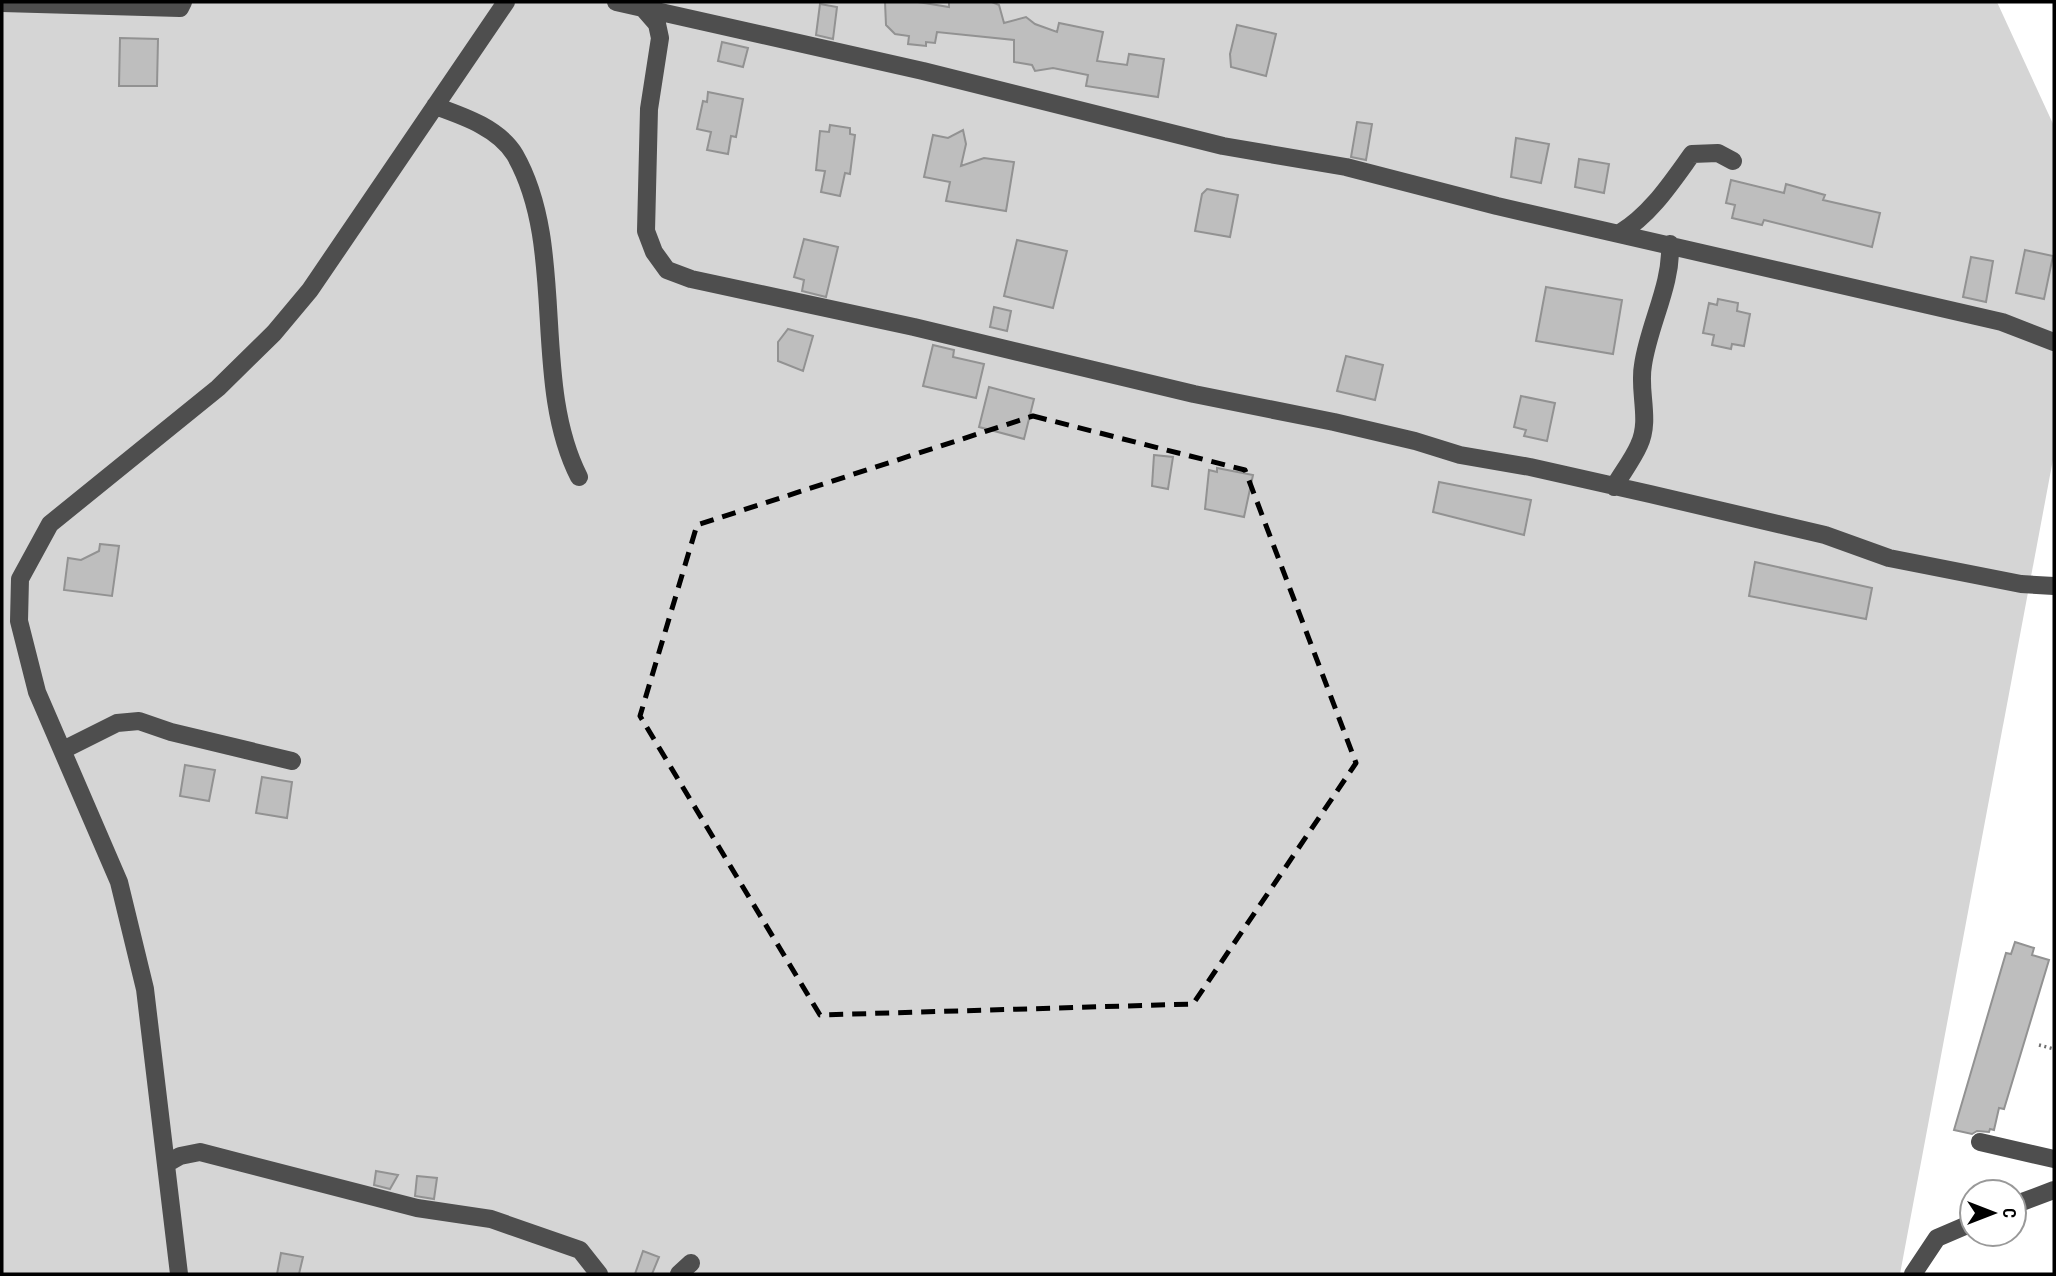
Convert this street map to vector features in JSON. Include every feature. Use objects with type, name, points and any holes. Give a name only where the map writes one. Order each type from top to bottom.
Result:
[{"type":"street","points":[[2,3],[180,8],[183,2]]},
{"type":"street","points":[[179,1274],[145,989],[137,944],[119,882],[37,692],[23,645],[18,596],[26,563],[50,524],[218,388],[274,333],[310,290],[506,2]]},
{"type":"street","points":[[616,2],[923,71],[1223,146],[1346,167],[2002,323],[2054,342]]},
{"type":"street","points":[[643,8],[657,24],[660,38],[649,109],[646,231],[654,252],[667,270],[691,279],[914,327],[1194,394],[1334,422],[1460,455],[1530,467],[1825,535],[1889,558],[2021,584],[2054,586]]},
{"type":"street","points":[[435,106],[490,130],[514,154],[528,190],[538,222],[557,414],[566,451],[579,477]]},
{"type":"street","points":[[1620,233],[1636,223],[1659,199],[1692,154],[1718,153],[1733,161]]},
{"type":"street","points":[[1614,487],[1640,444],[1645,408],[1641,388],[1643,365],[1671,262],[1670,244]]},
{"type":"street","points":[[63,750],[117,723],[139,721],[170,732],[292,761]]},
{"type":"street","points":[[1980,1142],[2054,1159]]},
{"type":"street","points":[[166,1164],[180,1156],[200,1152],[417,1208],[491,1219],[580,1250],[599,1274]]},
{"type":"street","points":[[2028,1200],[2054,1190]]},
{"type":"street","points":[[1913,1274],[1937,1238],[1958,1229]]},
{"type":"path","points":[[2039,1045],[2054,1049]]},
{"type":"highlighted area","points":[[1033,416],[1245,470],[1356,763],[1193,1004],[820,1015],[640,716],[697,525]]},
{"type":"shaded area","points":[[2,2],[1997,2],[2054,126],[2054,454],[1900,1274],[2,1274]]},
{"type":"building","points":[[885,2],[918,2],[949,7],[949,2],[992,2],[999,5],[1004,23],[1026,17],[1035,24],[1057,32],[1059,23],[1103,32],[1097,61],[1127,65],[1129,54],[1164,59],[1158,97],[1086,86],[1088,75],[1053,68],[1035,71],[1032,65],[1014,62],[1014,40],[937,32],[935,43],[926,42],[926,46],[908,44],[909,36],[895,34],[886,25]]},
{"type":"building","points":[[820,4],[837,7],[833,39],[816,35]]},
{"type":"building","points":[[1237,25],[1276,34],[1266,76],[1231,67],[1230,54]]},
{"type":"building","points":[[120,38],[158,39],[157,86],[119,86]]},
{"type":"building","points":[[722,42],[748,48],[743,67],[718,61]]},
{"type":"building","points":[[708,92],[743,99],[736,137],[731,136],[728,154],[707,150],[711,132],[697,129],[703,101],[707,102]]},
{"type":"building","points":[[1357,122],[1372,124],[1366,160],[1351,157]]},
{"type":"building","points":[[830,125],[850,128],[850,134],[855,135],[850,174],[845,173],[840,196],[821,192],[825,171],[816,170],[820,131],[829,132]]},
{"type":"building","points":[[963,130],[966,144],[961,166],[984,158],[1014,162],[1006,211],[946,201],[950,182],[924,177],[933,135],[948,138]]},
{"type":"building","points":[[1516,138],[1549,144],[1541,183],[1511,177]]},
{"type":"building","points":[[1579,159],[1609,164],[1604,193],[1575,187]]},
{"type":"building","points":[[1731,180],[1784,193],[1786,184],[1825,195],[1823,200],[1880,213],[1872,247],[1764,220],[1762,225],[1732,218],[1735,205],[1726,203]]},
{"type":"building","points":[[1207,189],[1238,195],[1230,237],[1195,231],[1202,194]]},
{"type":"building","points":[[804,239],[838,247],[826,297],[802,291],[804,280],[794,277]]},
{"type":"building","points":[[1017,240],[1067,251],[1053,308],[1004,296]]},
{"type":"building","points":[[2025,250],[2053,256],[2044,299],[2016,293]]},
{"type":"building","points":[[1971,257],[1993,261],[1986,302],[1963,297]]},
{"type":"building","points":[[1546,287],[1622,300],[1613,354],[1536,341]]},
{"type":"building","points":[[1718,299],[1738,303],[1737,311],[1750,314],[1744,346],[1732,344],[1731,349],[1712,345],[1714,335],[1703,333],[1709,303],[1717,305]]},
{"type":"building","points":[[994,307],[1011,311],[1007,331],[990,327]]},
{"type":"building","points":[[788,329],[813,336],[803,371],[778,361],[778,342]]},
{"type":"building","points":[[933,345],[954,350],[953,357],[984,364],[976,398],[923,386]]},
{"type":"building","points":[[1346,356],[1383,365],[1375,400],[1337,391]]},
{"type":"building","points":[[989,387],[1034,399],[1024,439],[979,427]]},
{"type":"building","points":[[1521,396],[1555,403],[1547,441],[1524,436],[1526,430],[1514,427]]},
{"type":"building","points":[[1154,455],[1173,457],[1168,489],[1152,486]]},
{"type":"building","points":[[1217,468],[1253,475],[1244,517],[1205,509],[1209,470],[1217,472]]},
{"type":"building","points":[[1439,482],[1531,500],[1524,535],[1433,512]]},
{"type":"building","points":[[100,544],[119,546],[112,596],[64,590],[68,558],[81,560],[99,551]]},
{"type":"building","points":[[1755,562],[1872,588],[1866,619],[1749,596]]},
{"type":"building","points":[[185,765],[215,770],[209,801],[180,796]]},
{"type":"building","points":[[262,777],[292,782],[287,818],[256,813]]},
{"type":"building","points":[[2015,942],[2034,948],[2032,955],[2049,960],[2004,1109],[1999,1108],[1994,1130],[1972,1134],[1954,1130],[2006,953],[2011,954]]},
{"type":"building","points":[[376,1171],[398,1175],[390,1189],[374,1185]]},
{"type":"building","points":[[417,1176],[437,1178],[434,1199],[415,1196]]},
{"type":"building","points":[[643,1251],[659,1257],[652,1274],[635,1274]]},
{"type":"building","points":[[281,1253],[303,1257],[299,1274],[277,1274]]}]
